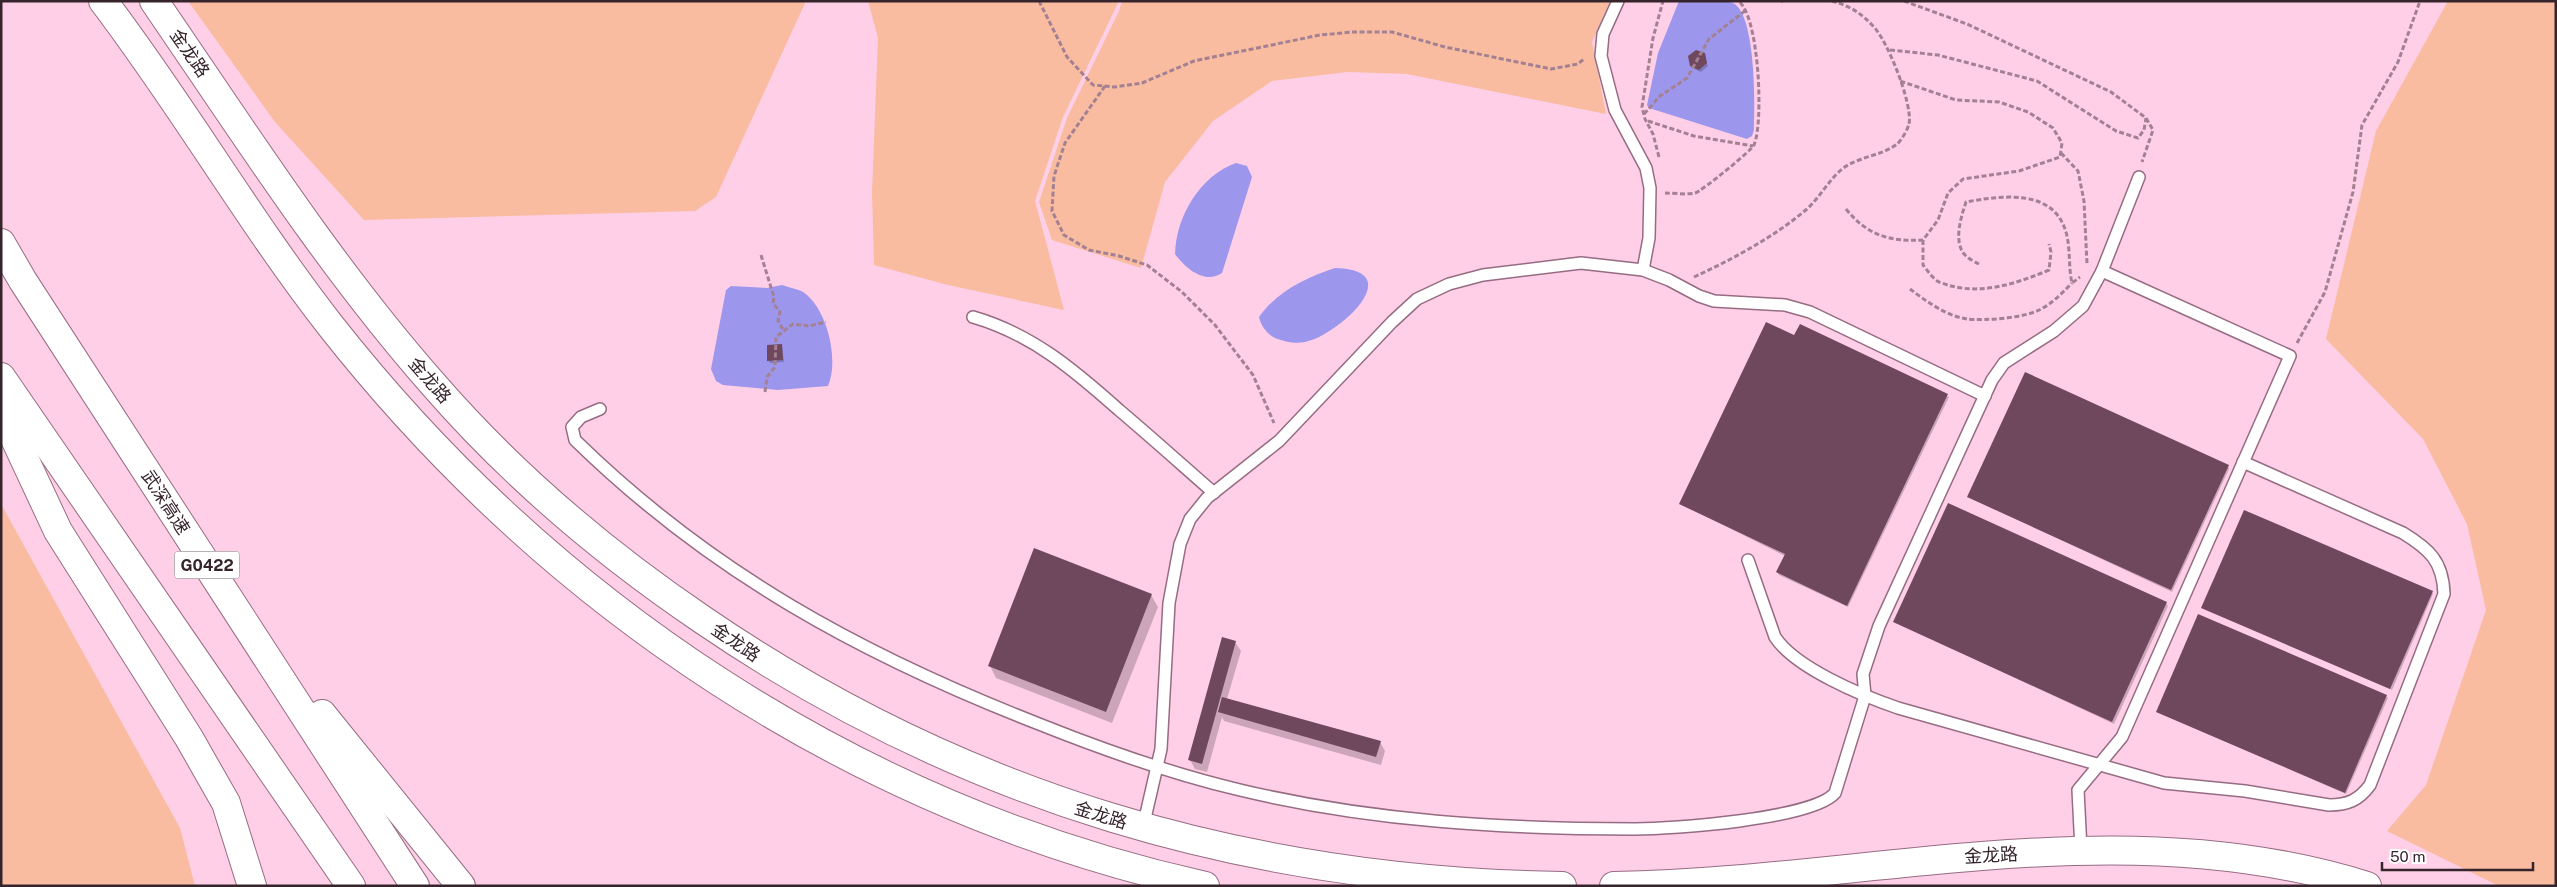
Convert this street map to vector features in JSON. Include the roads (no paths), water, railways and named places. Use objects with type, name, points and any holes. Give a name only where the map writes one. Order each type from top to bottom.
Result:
[{"type":"main road","points":[[103,1],[261,231],[364,368],[440,454],[487,500],[591,590],[650,634],[748,700],[853,759],[915,789],[1052,842],[1119,864],[1205,886]]},
{"type":"main road","name":"金龙路","points":[[154,1],[296,207],[397,341],[475,430],[521,475],[595,540],[665,595],[767,663],[879,726],[1002,780],[1064,804],[1192,841],[1323,867],[1456,882],[1562,886]]},
{"type":"main road","name":"武深高速","points":[[1,243],[23,281],[415,886]]},
{"type":"main road","points":[[1,377],[351,886]]},
{"type":"main road","points":[[1,409],[58,531],[189,738],[226,803],[252,886]]},
{"type":"main road","points":[[232,603],[461,886]]},
{"type":"main road","name":"金龙路","points":[[1614,886],[1718,882],[1953,857],[2081,850],[2170,851],[2216,855],[2280,864],[2367,886]]},
{"type":"lane","points":[[1618,1],[1603,34],[1600,56],[1615,110],[1646,168],[1651,193],[1649,238],[1644,270]]},
{"type":"lane","points":[[600,409],[575,422],[572,427],[574,440],[651,510],[748,581],[851,641],[925,677],[1078,739],[1159,767],[1242,791],[1415,820],[1584,829],[1666,829],[1705,826],[1785,812],[1823,802],[1835,792],[1865,696],[1863,674],[1879,626],[1985,396],[2004,363],[2054,331],[2083,306],[2102,271],[2139,176]]},
{"type":"lane","points":[[1143,827],[1159,767],[1169,603],[1174,570],[1184,531],[1190,519],[1197,508],[1214,493],[1279,441],[1392,322],[1417,299],[1432,291],[1483,275],[1550,266],[1581,264],[1644,270],[1699,296],[1714,301],[1785,305],[1810,312],[1985,396]]},
{"type":"lane","points":[[2081,850],[2078,790],[2122,736],[2290,356],[2102,271]]},
{"type":"lane","points":[[973,317],[998,324],[1021,335],[1068,365],[1214,493]]},
{"type":"lane","points":[[1748,560],[1776,636],[1783,648],[1793,657],[1865,696],[1898,708],[2164,783],[2245,790],[2329,805],[2342,805],[2354,801],[2370,785],[2444,594],[2443,576],[2435,559],[2422,545],[2403,532],[2243,462]]}]
